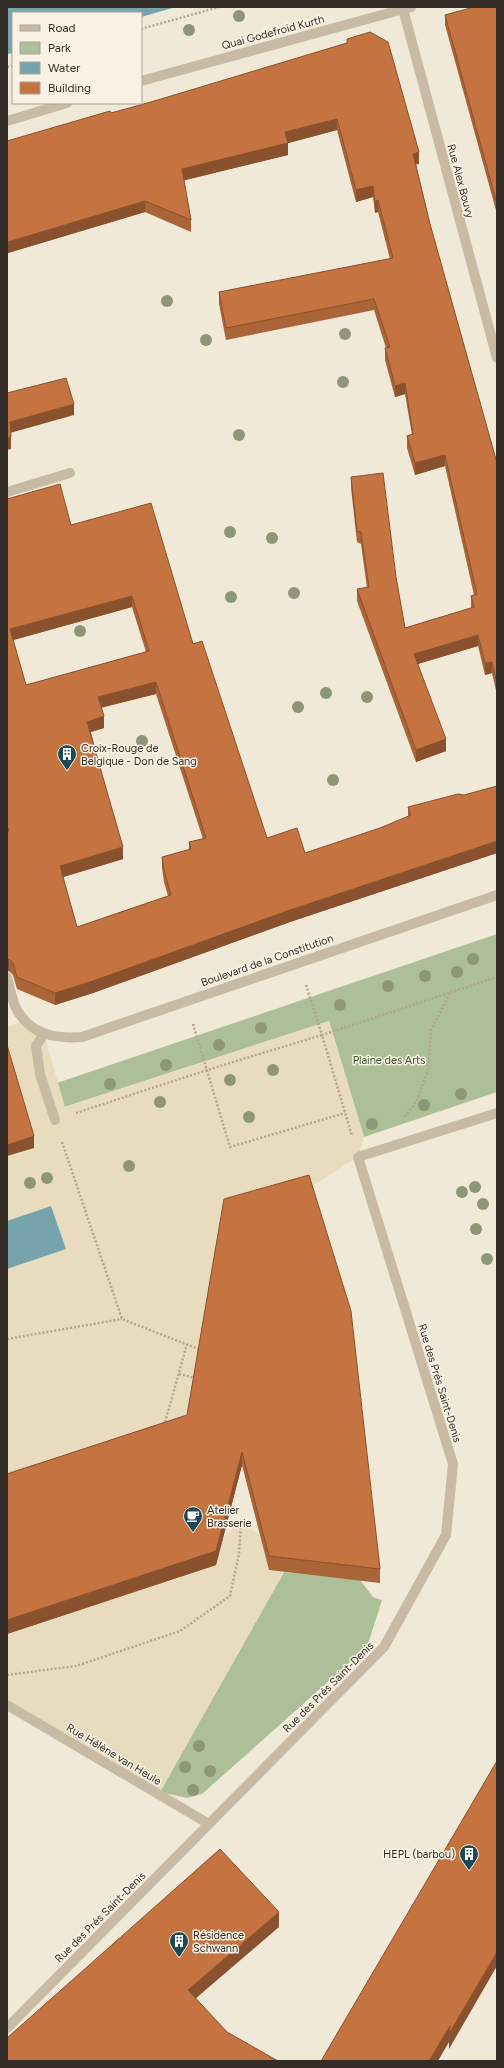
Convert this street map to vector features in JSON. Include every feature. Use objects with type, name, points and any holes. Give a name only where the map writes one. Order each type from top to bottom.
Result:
[{"type":"street","name":"Quai Godefroid Kurth","points":[[142,81],[407,8]]},
{"type":"street","name":"Rue Alex Bouvy","points":[[407,8],[497,358]]},
{"type":"street","points":[[7,121],[64,104]]},
{"type":"street","points":[[7,492],[70,473]]},
{"type":"street","name":"Boulevard de la Constitution","points":[[7,977],[16,1009],[24,1021],[44,1034],[62,1039],[82,1037],[186,1000],[497,895]]},
{"type":"street","points":[[44,1034],[36,1046],[40,1074],[55,1120]]},
{"type":"street","points":[[358,1157],[497,1113]]},
{"type":"street","name":"Rue des Prés Saint-Denis","points":[[7,2028],[384,1647],[446,1535],[453,1464],[358,1157]]},
{"type":"street","name":"Rue Hélène van Heule","points":[[7,1704],[209,1824]]},
{"type":"path","points":[[142,29],[219,7]]},
{"type":"path","points":[[298,962],[322,1035],[358,1157]]},
{"type":"path","points":[[122,1320],[55,1120],[207,1070],[322,1035],[497,977]]},
{"type":"path","points":[[381,1150],[416,1102],[428,1070],[431,1030],[450,992]]},
{"type":"path","points":[[186,1000],[230,1147],[345,1113]]},
{"type":"path","points":[[7,1339],[122,1320],[201,1350]]},
{"type":"path","points":[[164,1427],[187,1344]]},
{"type":"path","points":[[179,1374],[196,1378]]},
{"type":"path","points":[[7,1474],[44,1462]]},
{"type":"path","points":[[7,1675],[76,1666],[180,1631],[230,1596],[239,1554],[241,1520]]},
{"type":"green space","name":"Plaine des Arts","points":[[497,934],[497,1092],[364,1137],[329,1021],[64,1107],[57,1083]]},
{"type":"green space","points":[[284,1572],[360,1580],[373,1597],[382,1600],[367,1647],[202,1794],[187,1798],[160,1792]]},
{"type":"shaded area","points":[[24,1021],[44,1034],[65,1107],[329,1021],[364,1137],[358,1157],[309,1188],[187,1429],[7,1488],[7,1269],[66,1249],[51,1206],[7,1221],[7,1027]]},
{"type":"shaded area","points":[[241,1520],[260,1536],[269,1570],[284,1572],[160,1792],[7,1703],[7,1634],[216,1565],[223,1538]]},
{"type":"water","points":[[7,7],[176,7],[142,17],[142,12],[12,12],[12,53],[7,54]]},
{"type":"water","points":[[51,1206],[66,1249],[7,1269],[7,1221]]},
{"type":"building","points":[[474,7],[497,7],[497,204],[445,15]]},
{"type":"building","points":[[370,32],[388,42],[419,152],[413,154],[430,224],[497,463],[497,683],[492,662],[485,663],[478,635],[414,654],[446,739],[416,750],[357,589],[369,587],[361,532],[357,531],[351,477],[383,473],[396,577],[405,628],[474,607],[471,596],[477,594],[445,455],[415,463],[407,436],[413,434],[405,383],[395,386],[385,348],[390,347],[374,299],[226,328],[219,292],[393,258],[378,200],[375,201],[373,186],[356,190],[337,119],[285,132],[288,143],[182,169],[191,220],[145,201],[8,242],[7,238],[7,141],[110,111],[111,113],[151,102],[347,43],[347,39]]},
{"type":"building","points":[[66,378],[74,404],[10,422],[11,437],[7,438],[7,393]]},
{"type":"building","points":[[60,484],[71,525],[151,503],[193,644],[202,641],[267,838],[297,828],[305,853],[380,828],[411,815],[408,807],[497,786],[497,841],[290,910],[93,981],[55,993],[17,977],[13,963],[9,959],[7,960],[7,831],[9,831],[7,825],[7,499]],"holes":[[[132,596],[149,651],[26,685],[10,629]],[[156,682],[206,838],[189,842],[191,849],[162,857],[171,895],[77,927],[60,866],[123,847],[87,722],[104,716],[98,697]]]},
{"type":"building","points":[[7,1045],[34,1136],[7,1145]]},
{"type":"building","points":[[309,1175],[351,1311],[380,1569],[269,1556],[242,1452],[216,1551],[7,1620],[7,1474],[187,1415],[224,1199]]},
{"type":"building","name":"HEPL (barbou)","points":[[497,1761],[497,1952],[449,2034],[450,2026],[429,2061],[321,2061]]},
{"type":"building","points":[[220,1849],[279,1912],[188,1990],[227,2032],[278,2061],[7,2061],[7,2038]]},
{"type":"place","name":"Croix-Rouge de Belgique - Don de Sang","points":[[67,771]]},
{"type":"place","name":"Atelier Brasserie","points":[[193,1533]]},
{"type":"place","name":"HEPL (barbou)","points":[[469,1871]]},
{"type":"place","name":"Résidence Schwann","points":[[179,1958]]}]
